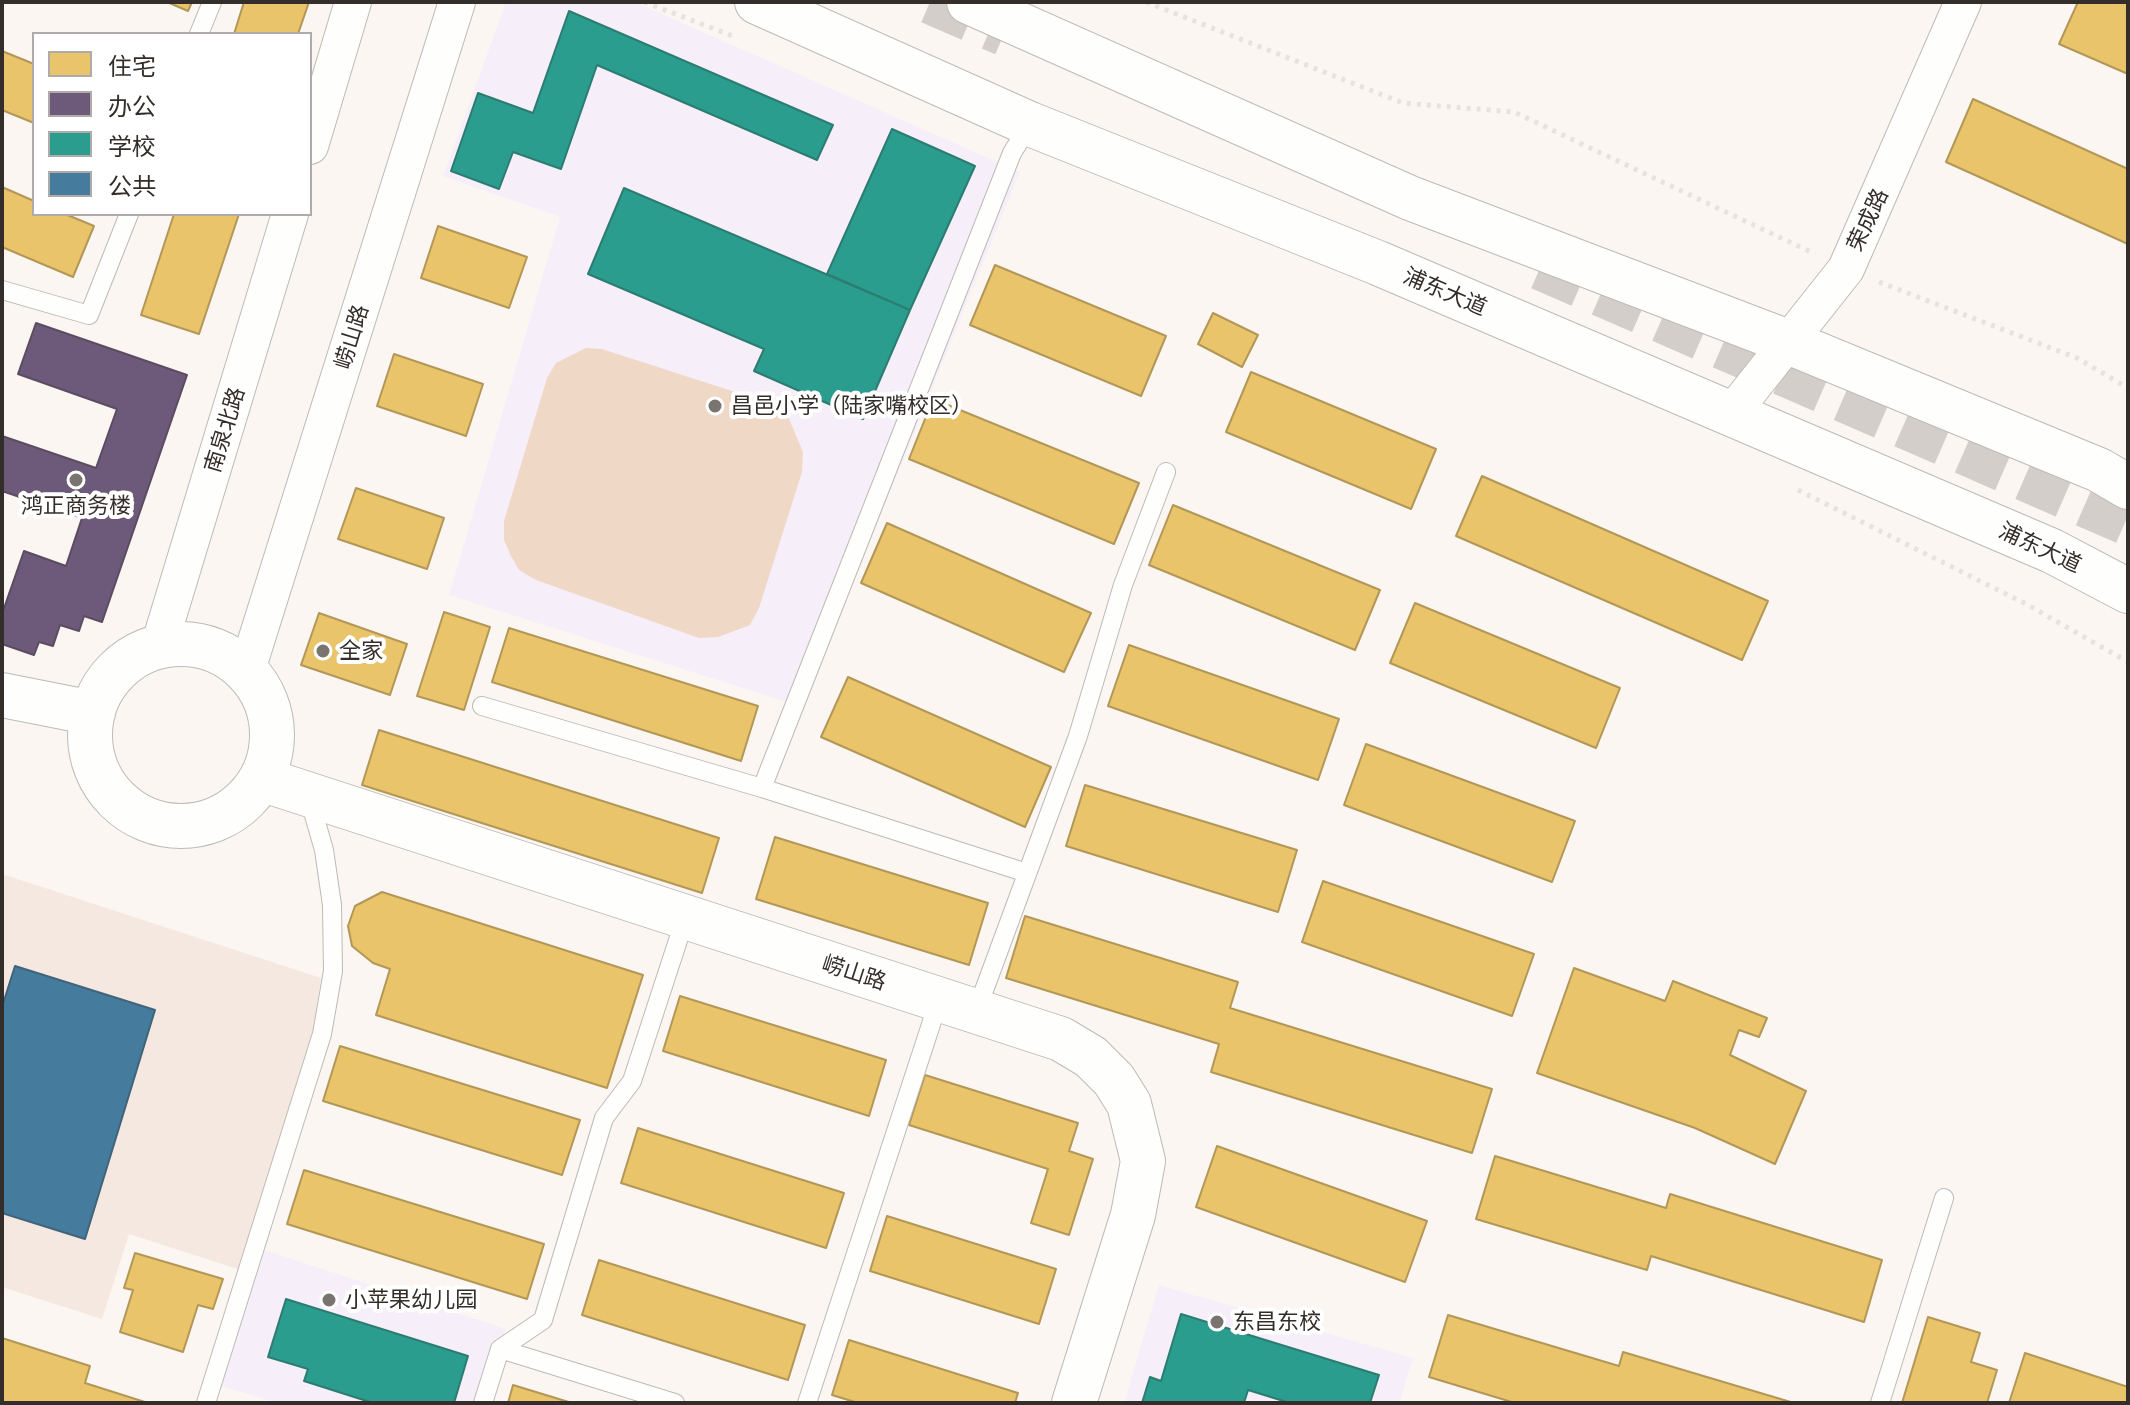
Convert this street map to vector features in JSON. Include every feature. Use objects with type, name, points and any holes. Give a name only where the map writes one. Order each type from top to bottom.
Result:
[{"type":"main road","name":"浦东大道","points":[[757,2],[1030,124],[1378,263],[2052,551],[2128,591]]},
{"type":"main road","points":[[969,2],[1023,16]]},
{"type":"main road","points":[[996,2],[1410,198],[1788,342],[2099,470],[2128,487]]},
{"type":"main road","points":[[188,645],[210,649],[230,658],[246,673],[263,696],[271,724],[271,753],[261,779],[242,804],[215,819],[186,826],[155,823],[128,809],[106,788],[93,760],[89,729],[96,700],[111,676],[133,657],[159,646],[188,645]]},
{"type":"main road","points":[[2,695],[93,713]]},
{"type":"main road","name":"崂山路","points":[[261,779],[1061,1039],[1091,1057],[1114,1080],[1129,1104],[1138,1130],[1143,1161],[1139,1188],[1074,1403]]},
{"type":"street","points":[[312,139],[353,2]]},
{"type":"street","name":"崂山路","points":[[246,673],[457,2]]},
{"type":"street","name":"荣成路","points":[[1731,414],[1846,269],[1963,2]]},
{"type":"street","name":"南泉北路","points":[[159,646],[289,216]]},
{"type":"lane","points":[[200,32],[212,2]]},
{"type":"lane","points":[[762,788],[1012,153],[1030,124]]},
{"type":"lane","points":[[2,290],[89,315],[128,216]]},
{"type":"lane","points":[[807,1403],[958,1006],[1027,873],[1078,736],[1123,585],[1166,472]]},
{"type":"lane","points":[[482,706],[762,788],[1027,873]]},
{"type":"lane","points":[[206,1403],[322,1034],[333,971],[332,905],[324,850],[308,795]]},
{"type":"lane","points":[[483,1403],[500,1349],[543,1320],[604,1118],[632,1081],[685,919]]},
{"type":"lane","points":[[1880,1403],[1944,1198]]},
{"type":"lane","points":[[500,1349],[675,1403]]},
{"type":"path","points":[[1146,2],[1403,103],[1514,112],[1846,269],[2077,358],[2128,388]]},
{"type":"shaded area","name":"昌邑小学（陆家嘴校区）","points":[[506,2],[635,2],[1020,172],[803,707],[449,595],[560,217],[443,176]]},
{"type":"shaded area","points":[[586,348],[602,349],[769,403],[787,414],[803,452],[802,472],[759,608],[750,625],[718,637],[699,638],[536,580],[519,570],[504,540],[504,521],[547,378],[556,363]]},
{"type":"shaded area","points":[[2,874],[321,978],[312,1039],[247,1272],[129,1234],[102,1319],[2,1287]]},
{"type":"shaded area","name":"小苹果幼儿园","points":[[255,1247],[506,1329],[483,1403],[277,1403],[212,1383]]},
{"type":"shaded area","name":"东昌东校","points":[[1159,1285],[1413,1358],[1399,1403],[1124,1403]]},
{"type":"building: 住宅","points":[[167,2],[192,2],[188,11]]},
{"type":"building: 住宅","points":[[244,2],[309,2],[299,32],[235,32]]},
{"type":"building: 住宅","points":[[2078,2],[2128,2],[2128,74],[2059,44]]},
{"type":"building: 住宅","points":[[2,51],[32,63],[32,122],[2,110]]},
{"type":"building: 住宅","points":[[1973,99],[2128,169],[2128,244],[1946,162]]},
{"type":"building: 住宅","points":[[2,187],[32,200],[32,216],[70,216],[94,226],[73,277],[2,247]]},
{"type":"building: 住宅","points":[[173,216],[238,216],[199,334],[141,315]]},
{"type":"building: 住宅","points":[[438,226],[527,257],[509,308],[421,278]]},
{"type":"building: 住宅","points":[[995,265],[1166,336],[1141,396],[970,325]]},
{"type":"building: 住宅","points":[[1213,313],[1258,335],[1242,367],[1198,344]]},
{"type":"building: 住宅","points":[[394,354],[483,384],[466,436],[377,406]]},
{"type":"building: 住宅","points":[[1251,372],[1436,449],[1411,509],[1226,432]]},
{"type":"building: 住宅","points":[[933,399],[1139,483],[1114,544],[909,459]]},
{"type":"building: 住宅","points":[[1482,476],[1768,601],[1742,660],[1456,536]]},
{"type":"building: 住宅","points":[[356,488],[444,518],[427,569],[338,539]]},
{"type":"building: 住宅","points":[[1173,505],[1380,590],[1355,650],[1149,565]]},
{"type":"building: 住宅","points":[[887,523],[1091,613],[1064,672],[861,583]]},
{"type":"building: 住宅","points":[[1415,603],[1620,688],[1596,748],[1390,663]]},
{"type":"building: 住宅","points":[[444,612],[490,627],[464,710],[417,696]]},
{"type":"building: 住宅","points":[[319,613],[407,644],[390,695],[301,665]]},
{"type":"building: 住宅","points":[[509,628],[758,706],[741,761],[492,682]]},
{"type":"building: 住宅","points":[[1129,645],[1339,719],[1318,780],[1108,706]]},
{"type":"building: 住宅","points":[[848,677],[1051,767],[1025,827],[821,737]]},
{"type":"building: 住宅","points":[[379,730],[719,838],[702,893],[362,785]]},
{"type":"building: 住宅","points":[[1366,744],[1575,821],[1552,882],[1344,805]]},
{"type":"building: 住宅","points":[[1085,785],[1297,850],[1278,912],[1066,846]]},
{"type":"building: 住宅","points":[[775,837],[988,903],[969,965],[756,899]]},
{"type":"building: 住宅","points":[[1323,881],[1534,954],[1512,1016],[1302,942]]},
{"type":"building: 住宅","points":[[382,892],[643,975],[607,1088],[376,1015],[390,969],[373,963],[352,946],[348,926],[355,906]]},
{"type":"building: 住宅","points":[[1025,916],[1238,982],[1230,1008],[1492,1089],[1472,1153],[1211,1072],[1219,1044],[1006,978]]},
{"type":"building: 住宅","points":[[1574,968],[1665,1001],[1673,981],[1767,1018],[1759,1037],[1739,1030],[1730,1055],[1806,1091],[1775,1164],[1695,1128],[1537,1073]]},
{"type":"building: 住宅","points":[[680,996],[886,1060],[869,1116],[663,1051]]},
{"type":"building: 住宅","points":[[340,1046],[580,1120],[562,1175],[323,1101]]},
{"type":"building: 住宅","points":[[925,1075],[1078,1123],[1069,1151],[1093,1159],[1069,1235],[1031,1223],[1048,1169],[909,1125]]},
{"type":"building: 住宅","points":[[638,1128],[844,1193],[826,1248],[621,1183]]},
{"type":"building: 住宅","points":[[1217,1146],[1427,1221],[1405,1282],[1196,1207]]},
{"type":"building: 住宅","points":[[1495,1156],[1666,1208],[1670,1194],[1882,1260],[1864,1322],[1651,1256],[1647,1270],[1476,1219]]},
{"type":"building: 住宅","points":[[304,1170],[544,1244],[527,1299],[287,1224]]},
{"type":"building: 住宅","points":[[887,1216],[1056,1269],[1039,1324],[870,1271]]},
{"type":"building: 住宅","points":[[135,1253],[223,1279],[213,1309],[198,1305],[183,1352],[120,1332],[133,1290],[124,1288]]},
{"type":"building: 住宅","points":[[599,1260],[805,1325],[788,1380],[582,1315]]},
{"type":"building: 住宅","points":[[1448,1315],[1619,1366],[1623,1352],[1794,1403],[1515,1403],[1429,1377]]},
{"type":"building: 住宅","points":[[1928,1317],[1980,1333],[1971,1362],[1997,1370],[1987,1403],[1902,1403]]},
{"type":"building: 住宅","points":[[2,1338],[90,1366],[85,1383],[148,1403],[2,1403]]},
{"type":"building: 住宅","points":[[849,1340],[1018,1393],[1015,1403],[858,1403],[832,1395]]},
{"type":"building: 住宅","points":[[2025,1353],[2128,1387],[2128,1403],[2009,1403]]},
{"type":"building: 住宅","points":[[513,1385],[572,1403],[508,1403]]},
{"type":"building: 办公","name":"鸿正商务楼","points":[[36,323],[187,375],[102,622],[84,616],[79,631],[60,625],[53,646],[39,642],[34,655],[2,644],[2,614],[24,551],[66,566],[82,518],[2,491],[2,436],[96,468],[117,409],[18,374]]},
{"type":"building: 学校","points":[[569,11],[833,125],[817,160],[597,65],[561,169],[513,152],[499,189],[451,171],[478,93],[533,113]]},
{"type":"building: 学校","points":[[892,129],[975,166],[910,310],[827,274]]},
{"type":"building: 学校","points":[[624,188],[910,310],[863,419],[754,371],[764,349],[588,274]]},
{"type":"building: 学校","points":[[286,1299],[468,1356],[454,1403],[373,1403],[304,1381],[308,1369],[268,1357]]},
{"type":"building: 学校","points":[[1181,1314],[1379,1375],[1370,1403],[1290,1403],[1248,1390],[1244,1403],[1142,1403],[1150,1377],[1161,1381]]},
{"type":"building: 公共","points":[[15,966],[155,1010],[85,1239],[2,1213],[2,1007]]},
{"type":"tunnel","points":[[930,2],[1004,34]]},
{"type":"tunnel","points":[[1540,268],[2128,524]]},
{"type":"place","name":"昌邑小学（陆家嘴校区）","points":[[715,406]]},
{"type":"place","name":"鸿正商务楼","points":[[76,480]]},
{"type":"place","name":"全家","points":[[323,651]]},
{"type":"place","name":"小苹果幼儿园","points":[[329,1300]]},
{"type":"place","name":"东昌东校","points":[[1217,1322]]}]
